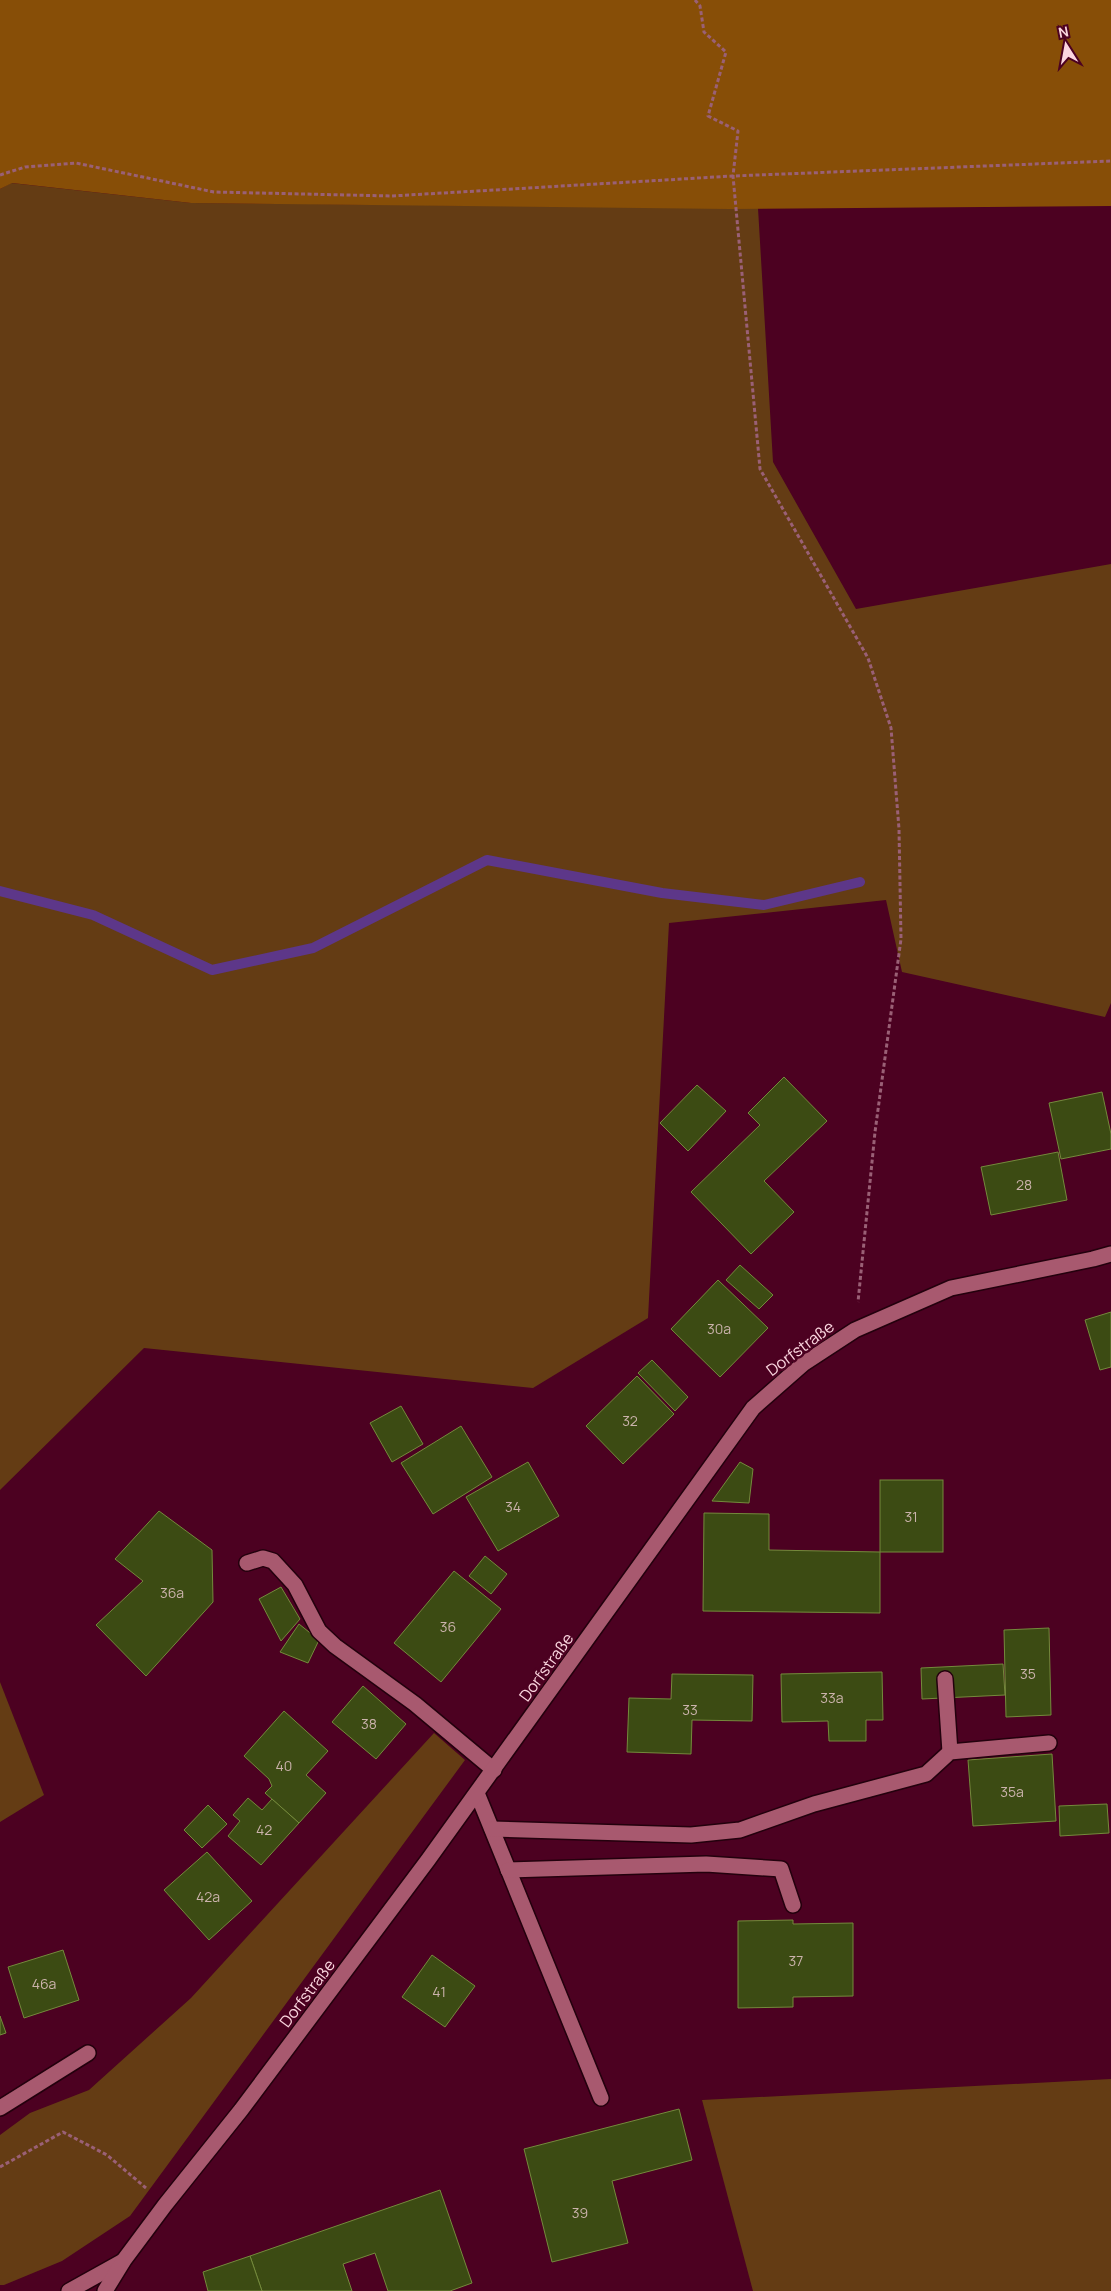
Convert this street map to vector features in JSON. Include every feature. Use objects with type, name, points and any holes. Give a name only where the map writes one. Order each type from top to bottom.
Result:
[{"type":"street","name":"Dorfstraße","points":[[105,2291],[124,2260],[165,2205],[242,2110],[494,1770],[753,1408],[803,1364],[855,1330],[951,1288],[1111,1254]]},
{"type":"street","points":[[247,1563],[263,1558],[273,1561],[295,1585],[319,1631],[335,1646],[415,1704],[494,1770]]},
{"type":"street","points":[[945,1679],[950,1752]]},
{"type":"street","points":[[492,1829],[691,1835],[740,1830],[814,1804],[926,1774],[950,1752],[1049,1743]]},
{"type":"street","points":[[477,1793],[601,2098]]},
{"type":"street","points":[[508,1870],[706,1864],[781,1869],[793,1905]]},
{"type":"street","points":[[0,2108],[88,2053]]},
{"type":"street","name":"Dorfstraße","points":[[70,2291],[124,2260]]},
{"type":"path","points":[[695,0],[700,6],[704,32],[726,52],[708,116],[738,130],[733,176],[760,469],[868,658],[891,728],[899,829],[901,940],[874,1132],[855,1330]]},
{"type":"path","points":[[0,175],[25,167],[76,163],[214,192],[392,196],[733,176],[1111,161]]},
{"type":"path","points":[[0,2167],[63,2132],[107,2155],[165,2205]]},
{"type":"shaded area","points":[[0,0],[1111,0],[1111,206],[730,209],[191,203],[12,183],[0,189]]},
{"type":"shaded area","points":[[11,183],[191,203],[758,208],[773,462],[856,609],[1111,564],[1111,1003],[1105,1017],[902,972],[886,900],[669,923],[648,1318],[533,1388],[144,1348],[0,1490],[0,189]]},
{"type":"shaded area","points":[[0,1682],[44,1795],[0,1822]]},
{"type":"shaded area","points":[[434,1733],[465,1760],[130,2216],[62,2261],[0,2285],[0,2135],[30,2113],[89,2090],[191,1998]]},
{"type":"shaded area","points":[[1111,2079],[1111,2291],[753,2291],[702,2100]]},
{"type":"building","points":[[784,1077],[827,1121],[764,1181],[794,1212],[751,1254],[691,1192],[760,1125],[748,1113]]},
{"type":"building","points":[[697,1085],[726,1111],[688,1151],[660,1123]]},
{"type":"building","points":[[1102,1092],[1111,1134],[1111,1149],[1061,1159],[1049,1103]]},
{"type":"building","points":[[1058,1152],[1067,1200],[991,1215],[981,1167]]},
{"type":"building","points":[[740,1265],[773,1295],[759,1309],[726,1280]]},
{"type":"building","points":[[718,1280],[768,1328],[720,1377],[671,1329]]},
{"type":"building","points":[[1111,1312],[1111,1367],[1100,1370],[1085,1320]]},
{"type":"building","points":[[652,1360],[688,1397],[675,1411],[638,1373]]},
{"type":"building","points":[[637,1376],[674,1414],[623,1464],[586,1426]]},
{"type":"building","points":[[401,1406],[423,1444],[392,1462],[370,1423]]},
{"type":"building","points":[[461,1426],[492,1477],[433,1514],[401,1463]]},
{"type":"building","points":[[528,1462],[559,1516],[498,1551],[466,1497]]},
{"type":"building","points":[[740,1462],[753,1469],[749,1503],[712,1501]]},
{"type":"building","points":[[880,1480],[943,1480],[943,1552],[880,1552]]},
{"type":"building","points":[[159,1511],[212,1550],[213,1602],[146,1676],[96,1625],[143,1581],[115,1559]]},
{"type":"building","points":[[704,1513],[769,1514],[769,1550],[880,1552],[880,1613],[703,1611]]},
{"type":"building","points":[[485,1556],[507,1574],[491,1594],[469,1576]]},
{"type":"building","points":[[454,1571],[501,1609],[441,1682],[394,1643]]},
{"type":"building","points":[[281,1587],[300,1619],[281,1641],[259,1599]]},
{"type":"building","points":[[299,1624],[319,1640],[308,1663],[280,1652]]},
{"type":"building","points":[[1049,1628],[1051,1715],[1006,1717],[1004,1630]]},
{"type":"building","points":[[1003,1664],[1005,1695],[922,1699],[921,1668]]},
{"type":"building","points":[[882,1672],[883,1720],[866,1720],[866,1741],[829,1741],[828,1721],[782,1722],[781,1674]]},
{"type":"building","points":[[672,1674],[753,1675],[752,1721],[692,1720],[691,1754],[627,1752],[629,1698],[671,1699]]},
{"type":"building","points":[[363,1686],[406,1724],[376,1759],[332,1722]]},
{"type":"building","points":[[284,1711],[328,1751],[306,1775],[326,1793],[299,1823],[265,1793],[272,1786],[269,1779],[244,1756]]},
{"type":"building","points":[[1052,1754],[1056,1821],[973,1826],[968,1760]]},
{"type":"building","points":[[248,1798],[262,1810],[272,1799],[299,1823],[261,1865],[228,1836],[240,1821],[233,1815]]},
{"type":"building","points":[[1107,1804],[1109,1833],[1060,1836],[1059,1806]]},
{"type":"building","points":[[208,1805],[227,1824],[202,1848],[184,1830]]},
{"type":"building","points":[[207,1852],[252,1901],[209,1940],[164,1890]]},
{"type":"building","points":[[793,1920],[793,1924],[853,1923],[853,1996],[793,1997],[793,2007],[738,2008],[738,1921]]},
{"type":"building","points":[[63,1950],[79,2000],[24,2018],[8,1967]]},
{"type":"building","points":[[432,1955],[475,1986],[445,2027],[402,1997]]},
{"type":"building","points":[[0,2016],[6,2033],[0,2035]]},
{"type":"building","points":[[679,2109],[692,2160],[612,2181],[628,2243],[552,2262],[524,2149]]},
{"type":"building","points":[[440,2190],[472,2283],[450,2291],[388,2291],[375,2253],[343,2264],[352,2291],[262,2291],[250,2256]]},
{"type":"building","points":[[250,2256],[262,2291],[208,2291],[203,2272]]},
{"type":"waterway","points":[[0,891],[93,915],[212,970],[313,948],[487,860],[662,893],[764,905],[860,882]]}]
